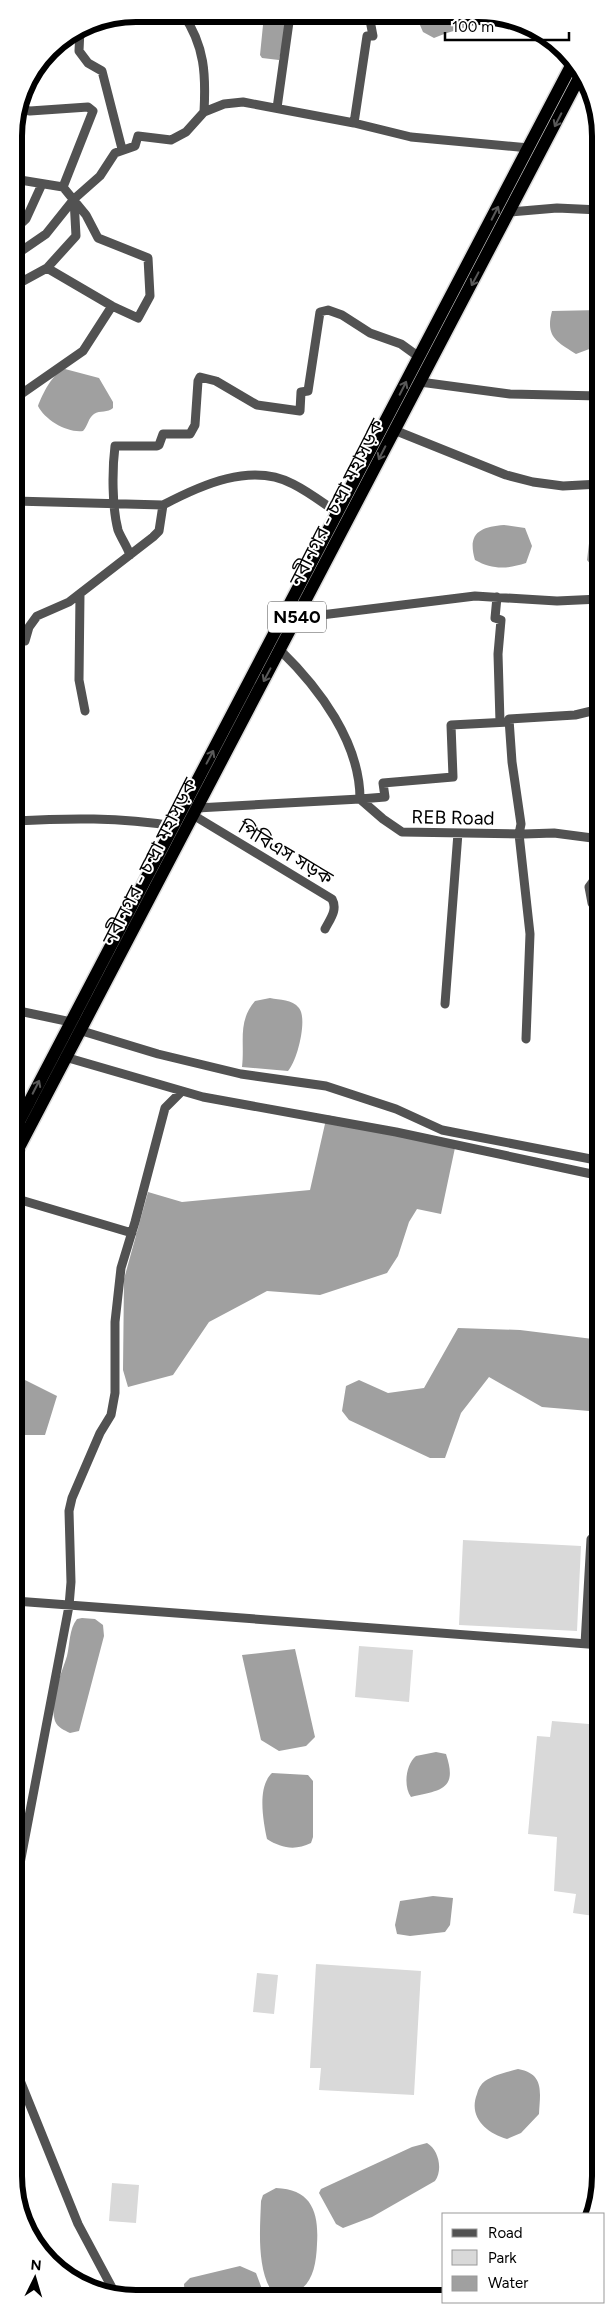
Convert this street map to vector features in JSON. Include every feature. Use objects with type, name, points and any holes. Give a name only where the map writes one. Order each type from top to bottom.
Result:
[{"type":"highway","name":"নবীনগর - চন্দ্রা মহাসড়ক","points":[[23,1140],[65,1058],[82,1031],[420,382],[529,148],[570,69]]},
{"type":"highway","name":"নবীনগর - চন্দ্রা মহাসড়ক","points":[[23,1114],[419,357],[484,248],[510,212],[578,81]]},
{"type":"street","points":[[189,22],[203,56],[204,112]]},
{"type":"street","points":[[277,108],[289,22]]},
{"type":"street","points":[[354,123],[367,36],[373,36],[370,22]]},
{"type":"street","points":[[80,38],[79,52],[88,63],[102,71],[122,149]]},
{"type":"street","points":[[23,250],[46,234],[74,198],[96,180],[115,153],[135,146],[138,136],[171,140],[186,132],[204,112],[224,104],[243,102],[277,108],[354,123],[411,137],[529,148]]},
{"type":"street","points":[[25,110],[88,107],[93,111],[63,187]]},
{"type":"street","points":[[23,181],[63,187],[74,198],[86,215],[98,238],[148,258],[150,296],[138,318],[112,306],[47,268]]},
{"type":"street","points":[[23,222],[42,184]]},
{"type":"street","points":[[23,281],[47,268],[76,236],[74,198]]},
{"type":"street","points":[[510,212],[557,208],[592,210]]},
{"type":"street","points":[[23,394],[83,350],[112,306]]},
{"type":"street","points":[[130,555],[127,544],[118,531],[114,486],[115,446],[157,446],[160,445],[163,434],[190,434],[195,425],[198,380],[200,377],[216,381],[257,405],[300,411],[301,392],[308,391],[320,312],[328,310],[342,315],[370,333],[401,344],[419,357]]},
{"type":"street","points":[[420,382],[510,394],[592,396]]},
{"type":"street","points":[[394,430],[506,475],[533,482],[563,486],[592,484]]},
{"type":"street","points":[[23,501],[163,505],[193,489],[249,473],[292,483],[338,514]]},
{"type":"street","points":[[23,641],[25,641],[29,627],[37,616],[69,602],[159,531],[163,505]]},
{"type":"street","points":[[80,594],[78,680],[85,711]]},
{"type":"street","points":[[297,618],[475,596],[557,602],[592,600]]},
{"type":"street","points":[[496,597],[495,618],[500,620],[498,654],[504,722],[521,824],[519,834],[530,934],[526,1039]]},
{"type":"street","points":[[280,650],[315,689],[344,736],[353,755],[360,787],[360,798]]},
{"type":"street","points":[[195,811],[384,797],[383,783],[453,776],[451,725],[575,715],[592,711]]},
{"type":"street","name":"REB Road","points":[[360,798],[383,819],[402,832],[519,834],[554,832],[592,837]]},
{"type":"street","name":"পিবিএস সড়ক","points":[[195,811],[332,899],[335,904],[334,911],[325,929]]},
{"type":"street","points":[[23,821],[67,818],[141,821],[173,826]]},
{"type":"street","points":[[444,1004],[458,833]]},
{"type":"street","points":[[592,884],[589,887],[592,903]]},
{"type":"street","points":[[23,1012],[71,1022]]},
{"type":"street","points":[[82,1031],[158,1054],[241,1074],[326,1086],[396,1109],[442,1130],[592,1159]]},
{"type":"street","points":[[65,1058],[204,1098],[396,1132],[592,1174]]},
{"type":"street","points":[[22,1837],[69,1606],[71,1582],[69,1511],[75,1489],[111,1414],[115,1393],[115,1322],[121,1268],[165,1108],[182,1091]]},
{"type":"street","points":[[22,1201],[132,1233]]},
{"type":"street","points":[[585,1644],[591,1539]]},
{"type":"street","points":[[22,1602],[592,1644]]},
{"type":"street","points":[[22,2085],[78,2224],[112,2287]]},
{"type":"green space","points":[[463,1540],[581,1546],[577,1631],[459,1625]]},
{"type":"green space","points":[[359,1646],[413,1650],[409,1702],[355,1697]]},
{"type":"green space","points":[[552,1721],[592,1724],[592,1916],[573,1913],[576,1894],[554,1891],[557,1837],[528,1834],[537,1736],[550,1737]]},
{"type":"green space","points":[[316,1964],[421,1971],[414,2095],[319,2090],[321,2068],[310,2068]]},
{"type":"green space","points":[[257,1973],[278,1975],[274,2014],[253,2012]]},
{"type":"green space","points":[[112,2183],[139,2185],[136,2223],[109,2221]]},
{"type":"water","points":[[263,22],[287,22],[279,60],[262,58],[260,55]]},
{"type":"water","points":[[419,22],[484,22],[434,38],[423,32]]},
{"type":"water","points":[[592,310],[592,348],[576,354],[558,342],[554,338],[550,327],[552,311]]},
{"type":"water","points":[[65,369],[99,378],[113,402],[111,410],[96,413],[92,416],[83,431],[70,430],[51,421],[38,406],[52,379],[56,374]]},
{"type":"water","points":[[504,525],[525,528],[532,546],[526,563],[500,568],[488,566],[475,560],[473,543],[478,533],[488,528]]},
{"type":"water","points":[[592,534],[592,566],[587,560],[590,535]]},
{"type":"water","points":[[270,998],[293,1003],[299,1008],[301,1013],[302,1030],[298,1050],[288,1071],[242,1067],[243,1033],[249,1009],[255,1001]]},
{"type":"water","points":[[327,1115],[456,1143],[441,1214],[417,1209],[409,1222],[398,1256],[387,1273],[320,1295],[267,1291],[209,1322],[173,1375],[128,1387],[123,1370],[124,1279],[148,1192],[182,1202],[310,1190]]},
{"type":"water","points":[[458,1328],[520,1330],[592,1339],[592,1411],[542,1407],[489,1377],[461,1413],[445,1458],[430,1458],[349,1420],[342,1411],[346,1386],[359,1380],[388,1393],[424,1388]]},
{"type":"water","points":[[22,1379],[57,1396],[45,1435],[22,1435]]},
{"type":"water","points":[[77,1619],[95,1619],[103,1625],[104,1636],[79,1731],[70,1733],[56,1723],[54,1705],[56,1688],[67,1656],[72,1627]]},
{"type":"water","points":[[295,1649],[315,1737],[306,1746],[279,1751],[261,1740],[242,1655]]},
{"type":"water","points":[[436,1752],[446,1754],[450,1775],[448,1782],[438,1790],[411,1797],[406,1781],[410,1764],[416,1756]]},
{"type":"water","points":[[272,1773],[308,1775],[313,1781],[313,1837],[311,1843],[294,1848],[278,1845],[267,1839],[262,1804],[264,1787]]},
{"type":"water","points":[[433,1896],[453,1898],[450,1925],[445,1932],[410,1936],[397,1934],[395,1925],[400,1901]]},
{"type":"water","points":[[518,2069],[527,2071],[537,2080],[540,2091],[539,2114],[521,2133],[507,2139],[492,2133],[481,2123],[475,2110],[475,2102],[479,2088],[485,2081],[497,2075]]},
{"type":"water","points":[[427,2143],[437,2155],[439,2171],[435,2181],[372,2217],[343,2228],[336,2224],[319,2193],[321,2189],[412,2147]]},
{"type":"water","points":[[276,2188],[288,2189],[298,2193],[311,2205],[317,2233],[315,2264],[308,2281],[300,2290],[271,2290],[269,2286],[260,2250],[261,2201],[263,2195]]},
{"type":"water","points":[[240,2266],[256,2273],[262,2290],[184,2290],[184,2284],[190,2278]]}]
